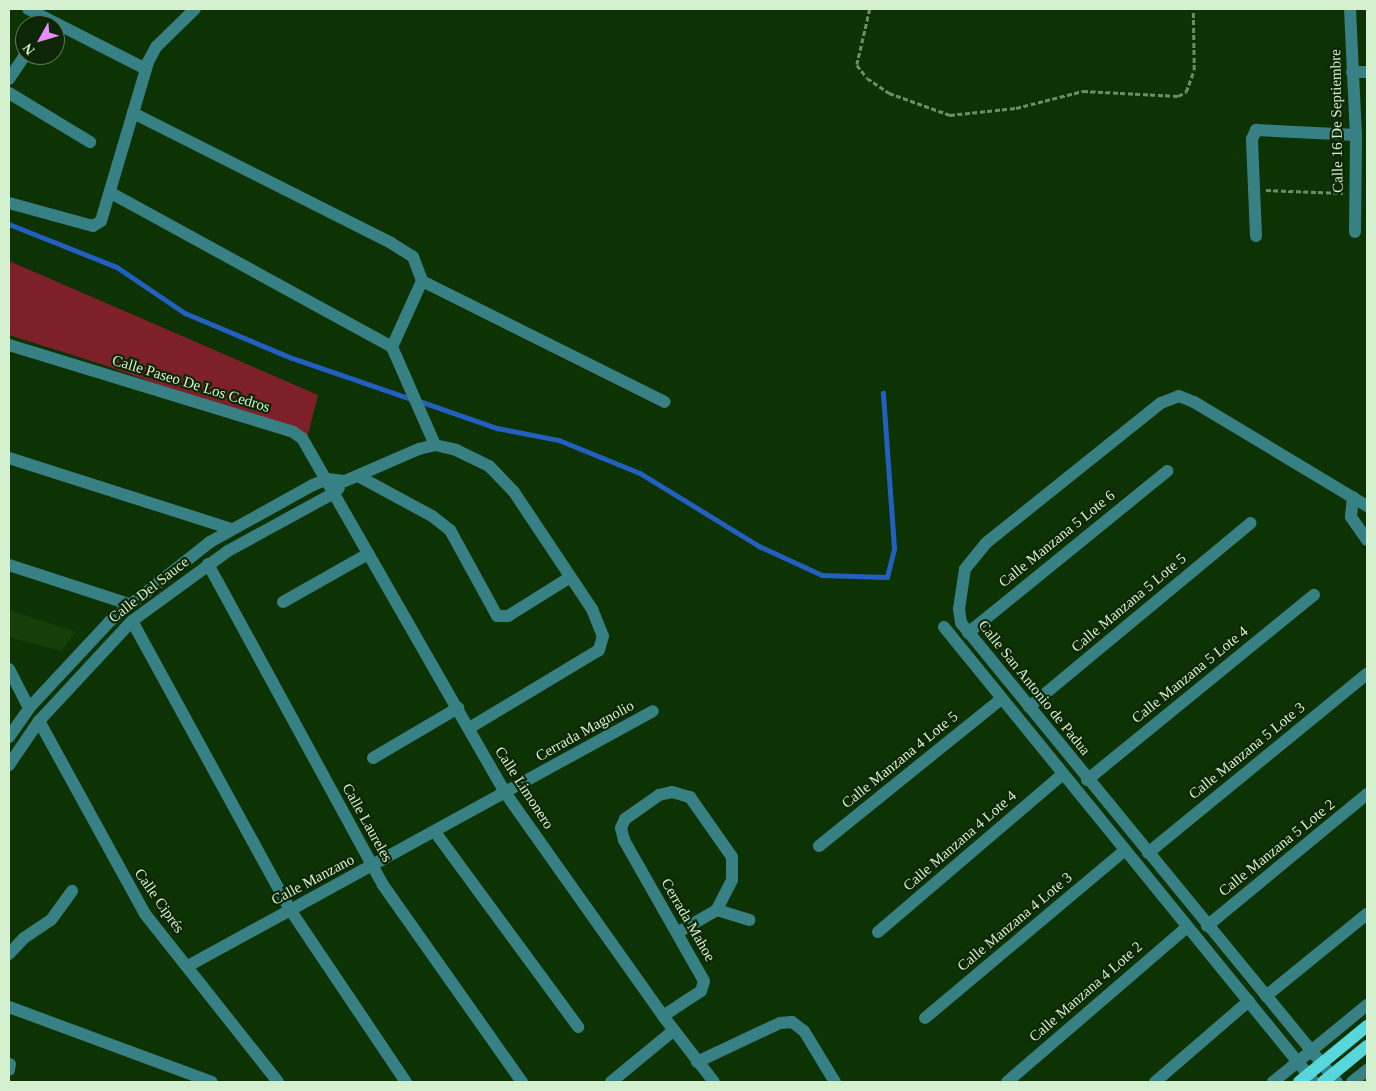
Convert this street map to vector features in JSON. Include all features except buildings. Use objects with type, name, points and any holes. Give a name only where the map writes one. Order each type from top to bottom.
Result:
[{"type":"main road","points":[[1307,1080],[1322,1064],[1367,1026]]},
{"type":"main road","points":[[1330,1080],[1367,1046]]},
{"type":"street","points":[[9,203],[93,226],[99,224],[111,193],[146,69],[156,47],[195,9]]},
{"type":"street","name":"Calle 16 De Septiembre","points":[[1350,9],[1356,135],[1355,192],[1361,205],[1355,232]]},
{"type":"street","points":[[65,31],[146,69]]},
{"type":"street","points":[[9,79],[18,65]]},
{"type":"street","points":[[1352,72],[1367,72]]},
{"type":"street","points":[[9,93],[90,142]]},
{"type":"street","points":[[133,113],[414,257],[422,281],[392,347]]},
{"type":"street","points":[[1256,236],[1252,139],[1256,130],[1356,135]]},
{"type":"street","points":[[111,193],[392,347],[435,445],[456,450],[489,466],[514,492],[569,578],[592,608],[603,636],[602,646],[469,728]]},
{"type":"street","points":[[422,281],[665,402]]},
{"type":"street","name":"Calle Paseo De Los Cedros","points":[[9,346],[293,432],[308,445],[334,493]]},
{"type":"street","name":"Calle San Antonio de Padua","points":[[1330,1080],[1322,1064],[1087,780],[968,632],[959,617],[965,569],[972,557],[1160,403],[1179,396],[1194,402],[1367,506]]},
{"type":"street","name":"Calle Del Sauce","points":[[9,765],[39,721],[132,621],[208,564],[334,493],[345,481],[419,449],[435,445]]},
{"type":"street","points":[[9,458],[232,529]]},
{"type":"street","name":"Calle Manzana 5 Lote 6","points":[[968,632],[1167,471]]},
{"type":"street","points":[[358,476],[432,516],[450,530],[497,616],[508,616],[569,578]]},
{"type":"street","name":"Calle Del Sauce","points":[[9,737],[29,708],[129,604],[210,542],[327,479],[345,481]]},
{"type":"street","name":"Calle Limonero","points":[[334,493],[506,794],[673,1031],[714,1082]]},
{"type":"street","points":[[1353,497],[1350,517],[1367,540]]},
{"type":"street","name":"Calle Manzana 5 Lote 5","points":[[1029,707],[1251,524]]},
{"type":"street","points":[[283,602],[368,554]]},
{"type":"street","name":"Calle Laureles","points":[[208,564],[372,867],[409,924],[522,1082]]},
{"type":"street","points":[[9,565],[129,604]]},
{"type":"street","name":"Calle Manzana 5 Lote 4","points":[[1087,780],[1314,595]]},
{"type":"street","points":[[132,621],[291,911],[406,1082]]},
{"type":"street","points":[[944,627],[1298,1062],[1307,1080]]},
{"type":"street","points":[[9,669],[29,708]]},
{"type":"street","name":"Calle Manzana 5 Lote 3","points":[[1148,853],[1367,674]]},
{"type":"street","name":"Calle Manzana 4 Lote 5","points":[[819,846],[1001,699]]},
{"type":"street","points":[[373,758],[458,708]]},
{"type":"street","name":"Cerrada Magnolio","points":[[506,794],[653,712]]},
{"type":"street","name":"Calle Ciprés","points":[[39,721],[134,896],[278,1082]]},
{"type":"street","name":"Calle Manzana 4 Lote 4","points":[[878,932],[1063,774]]},
{"type":"street","name":"Cerrada Mahoe","points":[[663,1016],[704,986],[704,981],[624,840],[622,824],[659,795],[672,792],[690,797],[732,857],[732,880],[717,910]]},
{"type":"street","name":"Calle Manzano","points":[[188,966],[506,794]]},
{"type":"street","name":"Calle Manzana 5 Lote 2","points":[[1207,926],[1367,794]]},
{"type":"street","points":[[435,832],[578,1027]]},
{"type":"street","name":"Calle Manzana 4 Lote 3","points":[[925,1018],[1125,850]]},
{"type":"street","points":[[9,954],[24,938],[51,920],[72,891]]},
{"type":"street","points":[[677,933],[717,910],[749,920]]},
{"type":"street","points":[[1266,996],[1367,914]]},
{"type":"street","name":"Calle Manzana 4 Lote 2","points":[[1007,1082],[1187,927]]},
{"type":"street","points":[[1155,1082],[1249,1001]]},
{"type":"street","points":[[1272,1082],[1367,1005]]},
{"type":"street","points":[[9,1007],[212,1082]]},
{"type":"street","points":[[697,1062],[780,1023],[792,1022],[804,1031],[835,1082]]},
{"type":"street","points":[[611,1082],[673,1031]]},
{"type":"street","points":[[1352,1082],[1367,1070]]},
{"type":"path","points":[[870,9],[857,65],[867,78],[889,93],[950,115],[1016,108],[1083,91],[1178,96],[1186,92],[1194,70],[1194,9]]},
{"type":"path","points":[[1254,190],[1331,195],[1355,192]]},
{"type":"shaded area","points":[[9,261],[318,395],[307,438],[101,364],[9,335]]},
{"type":"shaded area","points":[[9,610],[76,632],[61,651],[9,637]]},
{"type":"waterway","points":[[9,224],[117,267],[185,313],[292,358],[412,399]]},
{"type":"waterway","points":[[419,401],[497,428],[559,440],[640,473],[759,546],[822,575],[887,577],[894,548],[883,393]]}]
